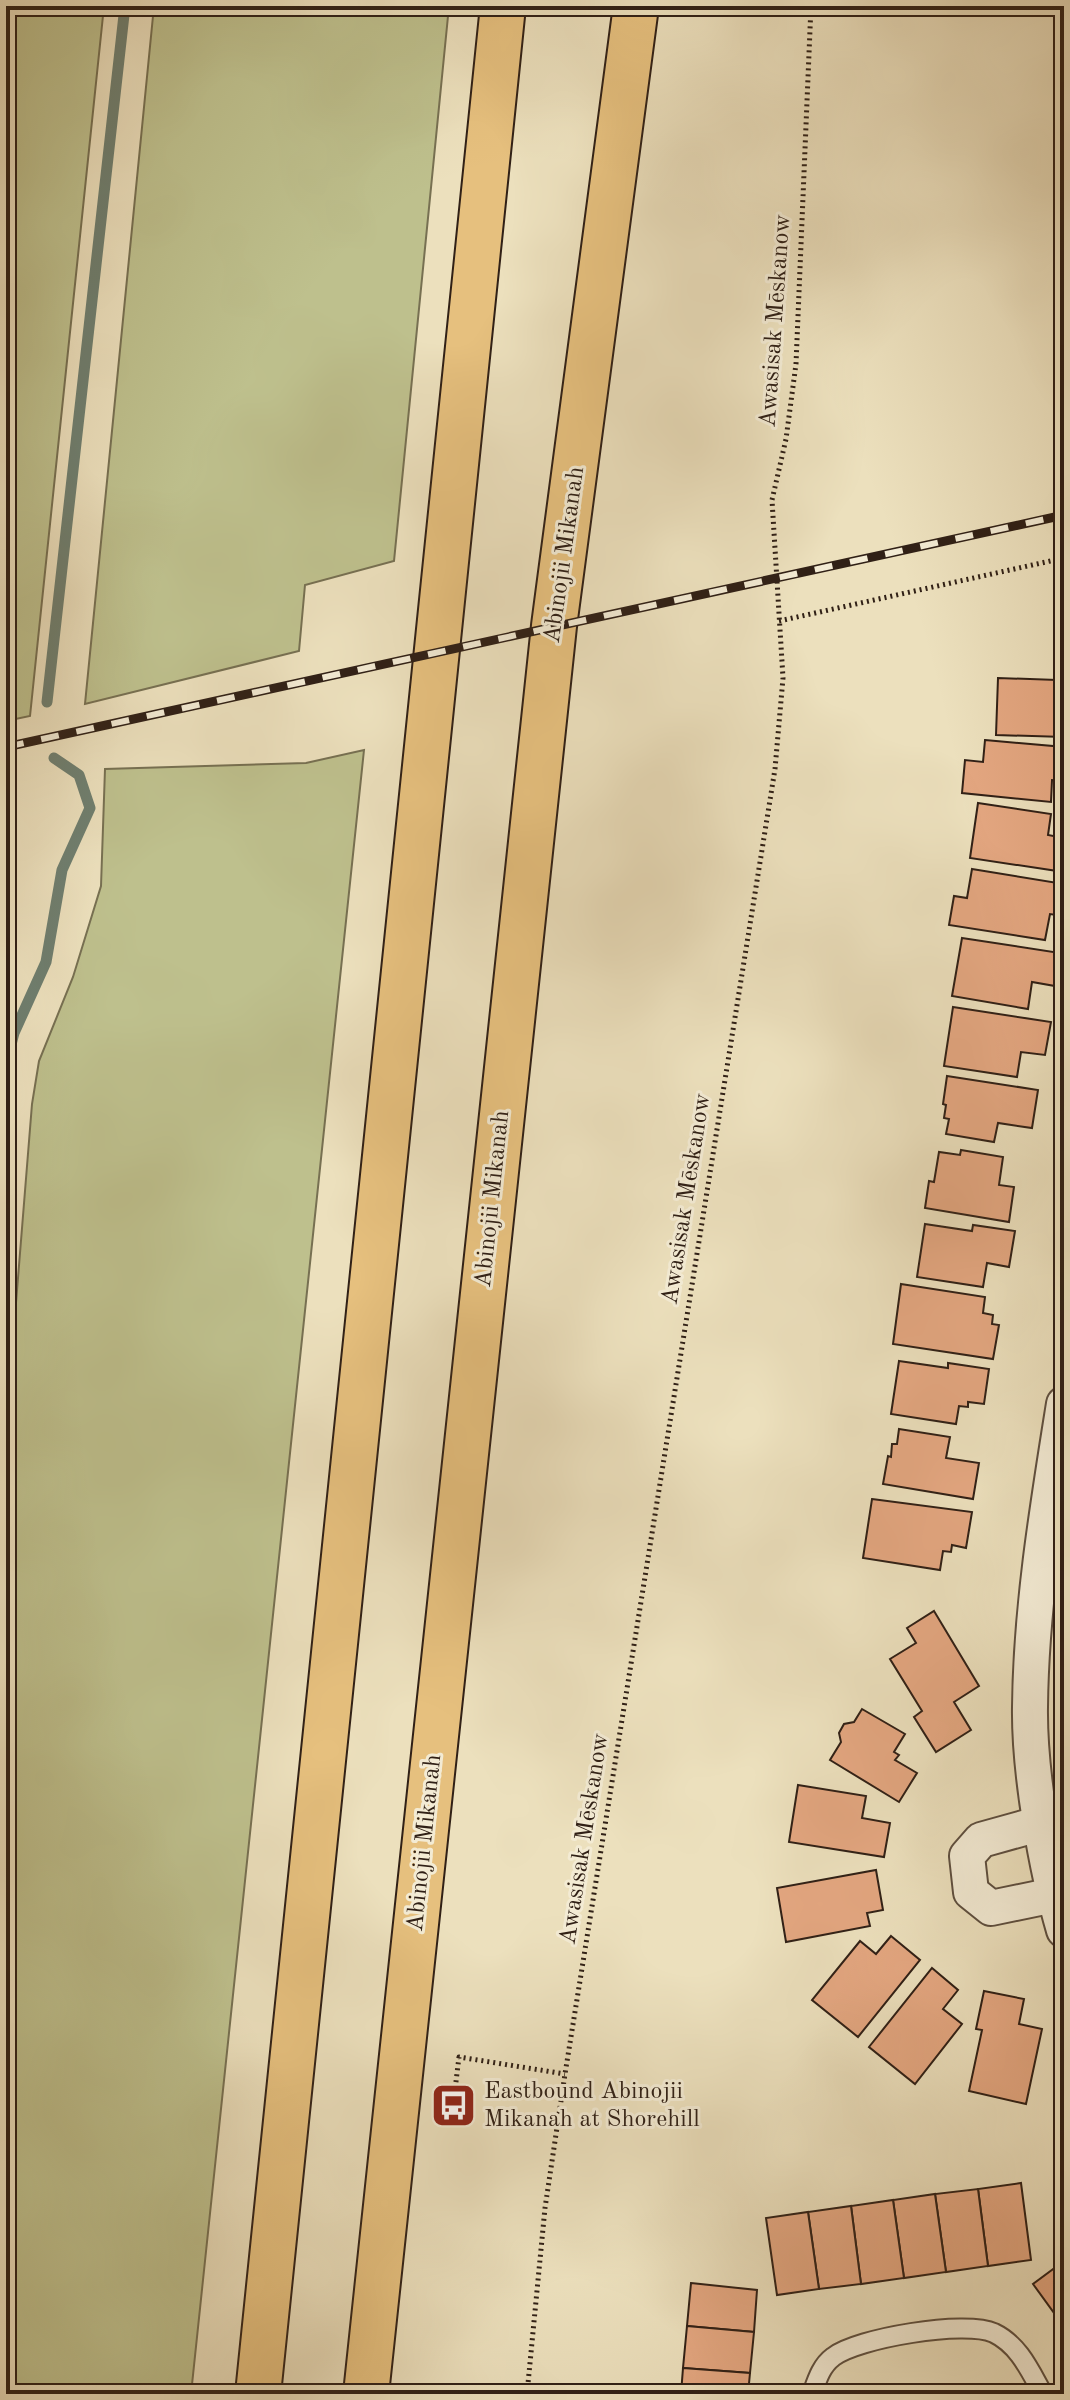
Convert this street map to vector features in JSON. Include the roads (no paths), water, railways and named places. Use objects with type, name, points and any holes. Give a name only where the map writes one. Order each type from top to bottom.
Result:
[{"type":"main road","points":[[258,2394],[503,6]]},
{"type":"main road","name":"Abinojii Mikanah","points":[[366,2394],[554,626],[636,6]]},
{"type":"street","points":[[1064,1404],[1046,1522],[1029,1710],[1042,1823],[1054,1895],[1064,1930]]},
{"type":"street","points":[[1042,1823],[981,1840],[967,1856],[971,1892],[991,1908],[1054,1895]]},
{"type":"lane","points":[[812,2394],[819,2374],[831,2358],[852,2345],[959,2328],[977,2328],[1010,2343],[1023,2358],[1043,2394]]},
{"type":"waterway","points":[[47,702],[125,6]]},
{"type":"waterway","points":[[6,1064],[14,1033],[46,962],[62,870],[90,808],[79,775],[54,758]]},
{"type":"railway","points":[[6,747],[1064,515]]},
{"type":"place","name":"Eastbound Abinojii Mikanah at Shorehill","points":[[453,2106]]}]
